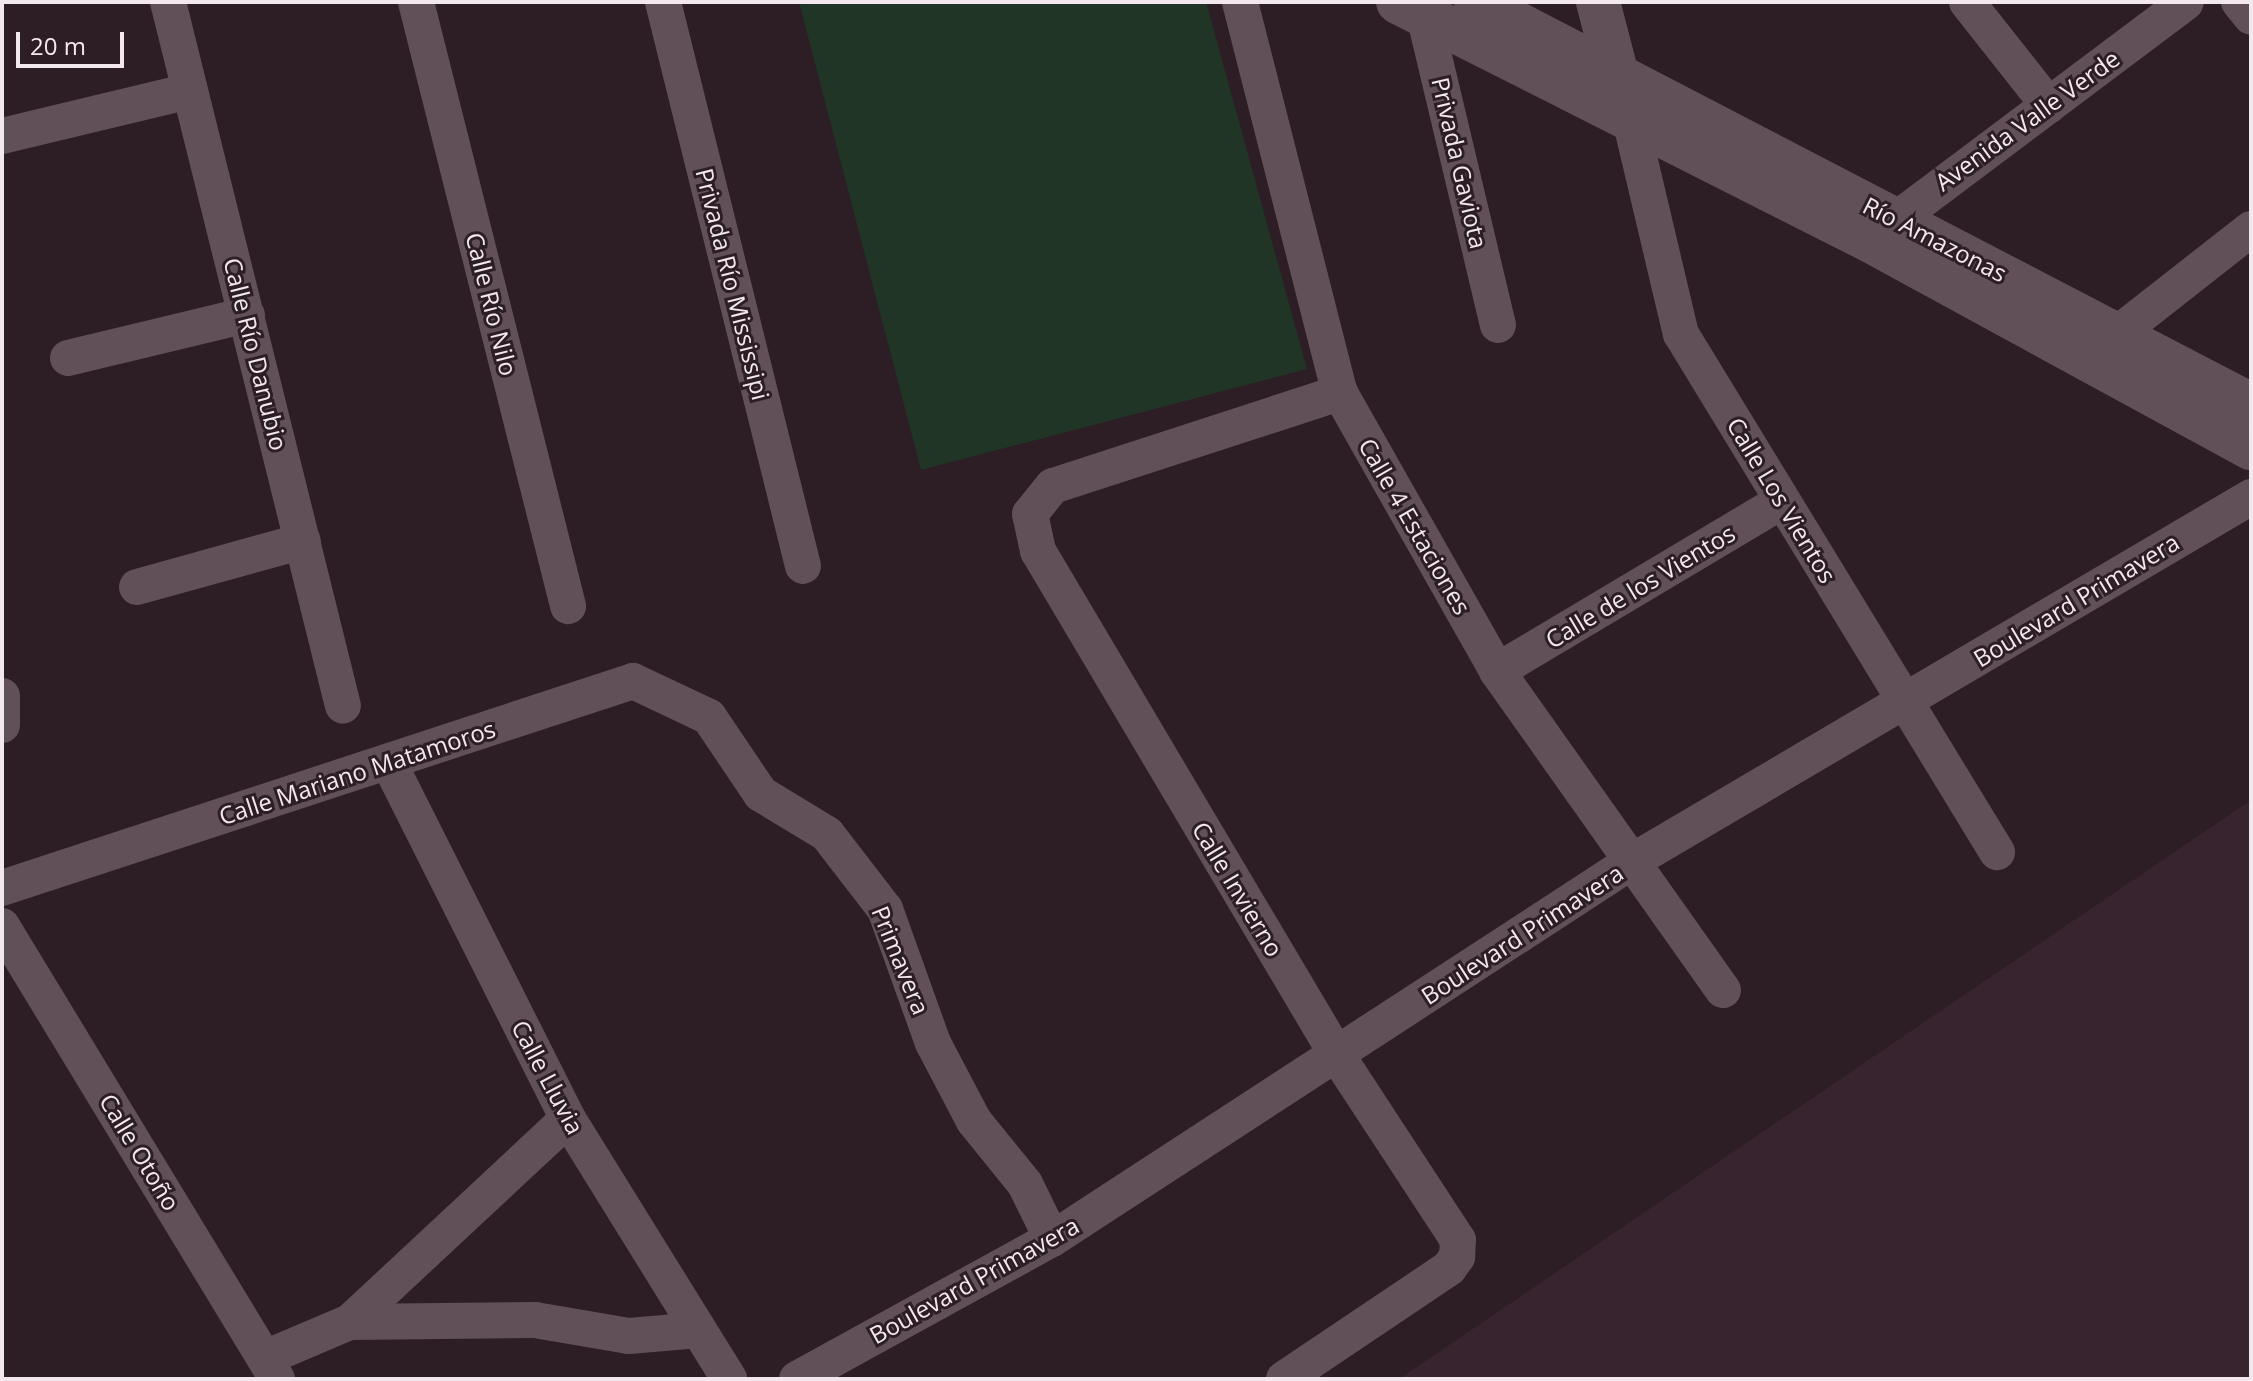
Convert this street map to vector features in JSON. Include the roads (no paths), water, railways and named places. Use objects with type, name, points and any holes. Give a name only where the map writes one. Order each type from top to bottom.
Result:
[{"type":"street","name":"Calle Río Danubio","points":[[168,2],[343,706]]},
{"type":"street","name":"Calle Río Nilo","points":[[416,2],[568,606]]},
{"type":"street","name":"Privada Río Mississipi","points":[[663,2],[803,566]]},
{"type":"street","name":"Calle 4 Estaciones","points":[[1240,2],[1340,393],[1497,671],[1723,990]]},
{"type":"street","name":"Río Amazonas","points":[[1476,2],[1617,76],[2251,448]]},
{"type":"street","points":[[1598,2],[1631,123]]},
{"type":"street","points":[[1967,2],[2049,106]]},
{"type":"street","name":"Avenida Valle Verde","points":[[1882,229],[2186,2]]},
{"type":"street","points":[[2239,2],[2251,17]]},
{"type":"street","name":"Río Amazonas","points":[[1415,7],[1631,123],[1882,229],[2117,334],[2251,405]]},
{"type":"street","name":"Privada Gaviota","points":[[1415,7],[1498,325]]},
{"type":"street","points":[[2,136],[190,91]]},
{"type":"street","name":"Calle Los Vientos","points":[[1631,123],[1681,334],[1997,852]]},
{"type":"street","points":[[2117,334],[2251,229]]},
{"type":"street","points":[[68,358],[247,315]]},
{"type":"street","name":"Calle Invierno","points":[[1284,1379],[1449,1268],[1457,1257],[1458,1240],[1337,1055],[1038,551],[1030,514],[1053,486],[1340,393]]},
{"type":"street","name":"Boulevard Primavera","points":[[797,1379],[1052,1239],[1631,862],[2251,497]]},
{"type":"street","name":"Calle de los Vientos","points":[[1497,671],[1782,501]]},
{"type":"street","points":[[137,587],[303,541]]},
{"type":"street","name":"Calle Mariano Matamoros","points":[[2,888],[633,681],[709,717]]},
{"type":"street","points":[[2,696],[2,725]]},
{"type":"street","name":"Primavera","points":[[709,717],[761,794],[827,834],[885,909],[933,1043],[974,1121],[1025,1184],[1052,1239]]},
{"type":"street","name":"Calle Lluvia","points":[[389,763],[568,1119],[729,1379]]},
{"type":"street","name":"Calle Otoño","points":[[2,926],[271,1369]]},
{"type":"street","points":[[271,1369],[350,1322],[568,1119]]},
{"type":"street","points":[[350,1322],[535,1320],[629,1336],[699,1330]]}]
